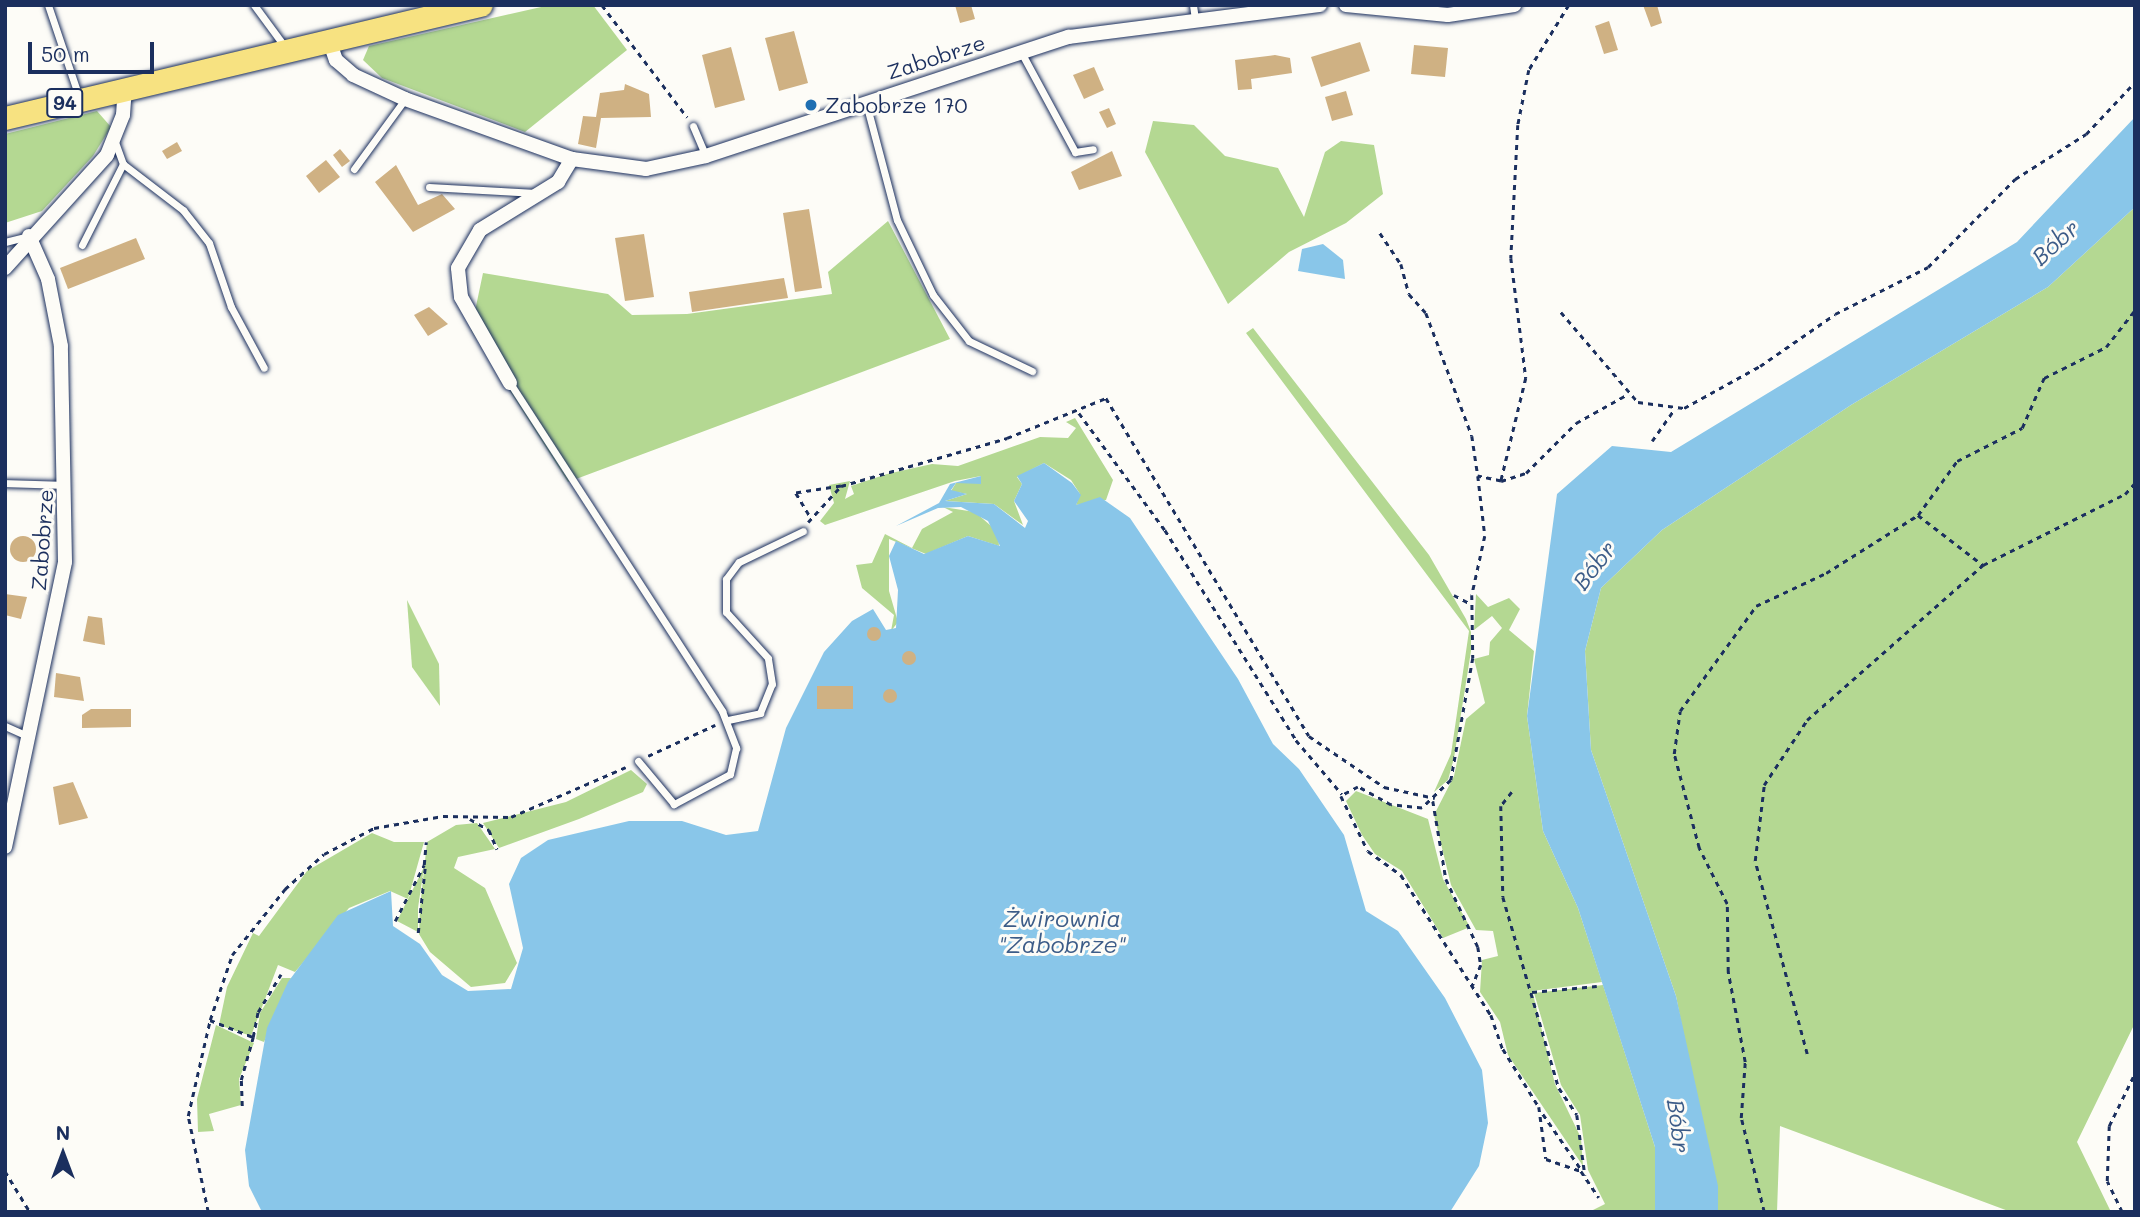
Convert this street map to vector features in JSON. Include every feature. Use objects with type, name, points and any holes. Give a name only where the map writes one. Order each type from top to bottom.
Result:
[{"type":"main road","name":"94","points":[[5,118],[481,5]]},
{"type":"street","name":"Zabobrze","points":[[329,40],[336,60],[352,75],[405,99],[572,159],[646,169],[706,156],[1021,51],[1100,31],[1194,12],[1320,5]]},
{"type":"street","points":[[1346,5],[1448,15],[1514,5]]},
{"type":"street","points":[[5,268],[29,236],[115,142],[125,88]]},
{"type":"street","points":[[510,383],[461,297],[458,268],[480,230],[568,173],[572,159]]},
{"type":"street","name":"Zabobrze","points":[[5,847],[25,735],[62,588],[68,485],[58,322],[29,236]]},
{"type":"lane","points":[[48,5],[79,99]]},
{"type":"lane","points":[[254,5],[287,50]]},
{"type":"lane","points":[[1021,51],[1075,152],[1093,149]]},
{"type":"lane","points":[[354,169],[405,99]]},
{"type":"lane","points":[[865,102],[897,220],[933,295],[969,341],[1032,371]]},
{"type":"lane","points":[[693,126],[706,156]]},
{"type":"lane","points":[[115,142],[123,164],[183,210],[209,243],[227,299],[264,368]]},
{"type":"lane","points":[[82,246],[123,164]]},
{"type":"lane","points":[[429,187],[536,193]]},
{"type":"lane","points":[[5,242],[29,236]]},
{"type":"lane","points":[[510,383],[728,720],[735,768],[679,803],[663,796],[638,761]]},
{"type":"lane","points":[[5,483],[68,485]]},
{"type":"lane","points":[[728,720],[760,713],[772,684],[768,658],[726,612],[726,579],[739,562],[803,531]]},
{"type":"lane","points":[[5,726],[25,735]]},
{"type":"path","points":[[602,5],[693,126]]},
{"type":"path","points":[[1501,481],[1526,378],[1511,257],[1518,125],[1529,70],[1569,5]]},
{"type":"path","points":[[1652,441],[1674,410],[1760,366],[1835,314],[1917,275],[2015,179],[2086,134],[2135,82]]},
{"type":"path","points":[[1342,794],[1358,787],[1404,808],[1434,800],[1451,780],[1473,658],[1471,604],[1485,536],[1472,436],[1426,313],[1409,294],[1401,264],[1380,233]]},
{"type":"path","points":[[1764,1212],[1741,1118],[1745,1062],[1728,972],[1727,904],[1699,848],[1674,754],[1680,711],[1756,606],[1826,573],[1918,515],[1957,461],[2022,428],[2044,378],[2106,347],[2135,310]]},
{"type":"path","points":[[1560,312],[1629,394],[1647,406],[1674,410]]},
{"type":"path","points":[[1478,476],[1501,481],[1526,473],[1576,423],[1629,394]]},
{"type":"path","points":[[811,518],[796,493],[841,486],[1079,413],[1106,398],[1309,736],[1384,787],[1434,800]]},
{"type":"path","points":[[1079,413],[1165,530],[1296,740],[1342,794],[1368,851],[1402,875],[1472,986],[1539,1107],[1600,1198]]},
{"type":"path","points":[[1807,1054],[1755,861],[1764,785],[1807,720],[1983,565],[2125,494],[2135,483]]},
{"type":"path","points":[[803,531],[811,518],[841,486]]},
{"type":"path","points":[[1918,515],[1983,565]]},
{"type":"path","points":[[1454,595],[1471,604]]},
{"type":"path","points":[[208,1212],[188,1116],[211,1020],[232,955],[309,865],[374,828],[423,818],[510,817],[728,720]]},
{"type":"path","points":[[1512,792],[1501,806],[1503,897],[1559,1088],[1577,1115],[1585,1175]]},
{"type":"path","points":[[1434,800],[1446,879],[1478,947],[1479,973],[1472,986]]},
{"type":"path","points":[[468,818],[489,830],[497,849]]},
{"type":"path","points":[[418,933],[426,842]]},
{"type":"path","points":[[395,921],[425,859]]},
{"type":"path","points":[[242,1106],[241,1080],[258,1012],[281,974]]},
{"type":"path","points":[[1532,992],[1597,986]]},
{"type":"path","points":[[211,1020],[253,1037]]},
{"type":"path","points":[[2122,1212],[2106,1181],[2109,1126],[2135,1073]]},
{"type":"path","points":[[1539,1107],[1546,1159],[1585,1175]]},
{"type":"path","points":[[5,1171],[30,1212]]},
{"type":"green space","points":[[550,5],[593,5],[627,50],[525,132],[382,78],[363,60],[369,46]]},
{"type":"green space","points":[[97,111],[111,127],[93,156],[42,211],[5,223],[5,134]]},
{"type":"green space","points":[[1153,121],[1194,125],[1225,156],[1278,168],[1304,217],[1325,152],[1341,141],[1374,145],[1383,194],[1346,223],[1289,252],[1228,304],[1145,152]]},
{"type":"green space","points":[[2135,207],[2135,1023],[2077,1142],[2111,1212],[2011,1212],[1780,1126],[1777,1212],[1718,1212],[1676,996],[1591,750],[1585,651],[1601,588],[1662,530],[1851,405],[2048,287]]},
{"type":"green space","points":[[888,221],[950,339],[568,482],[471,330],[483,273],[608,294],[632,315],[687,314],[832,294],[828,272]]},
{"type":"green space","points":[[1253,328],[1429,555],[1466,619],[1471,632],[1471,651],[1454,758],[1448,780],[1434,792],[1451,754],[1469,631],[1246,333]]},
{"type":"green space","points":[[1075,418],[1113,480],[1106,500],[1076,505],[1080,494],[1071,480],[1044,463],[1017,477],[1022,484],[1014,501],[1023,525],[994,504],[945,501],[967,494],[951,491],[956,483],[981,483],[981,476],[955,481],[825,525],[820,521],[834,503],[829,485],[850,481],[845,499],[854,494],[851,486],[887,474],[932,464],[958,466],[1040,437],[1068,438],[1076,428],[1066,422]]},
{"type":"green space","points":[[943,507],[975,512],[998,532],[999,546],[968,536],[926,554],[889,539],[889,591],[898,622],[891,631],[894,615],[862,588],[856,565],[872,563],[885,534],[912,548],[922,529],[953,512]]},
{"type":"green space","points":[[1476,594],[1488,607],[1509,598],[1520,609],[1509,630],[1534,651],[1527,716],[1543,831],[1578,908],[1602,982],[1532,991],[1555,1084],[1581,1138],[1583,1166],[1508,1055],[1500,1022],[1480,992],[1482,960],[1498,956],[1493,931],[1476,930],[1451,885],[1434,815],[1454,776],[1466,719],[1485,703],[1474,659],[1489,655],[1490,642],[1502,628],[1492,616],[1474,630]]},
{"type":"green space","points":[[407,600],[439,664],[440,706],[412,667]]},
{"type":"green space","points":[[631,770],[647,784],[643,792],[499,848],[483,823],[566,802]]},
{"type":"green space","points":[[1356,791],[1428,819],[1443,879],[1470,927],[1443,938],[1402,871],[1375,854],[1362,835],[1346,801]]},
{"type":"green space","points":[[477,823],[495,849],[458,857],[454,868],[485,888],[517,963],[505,983],[471,987],[430,952],[419,934],[427,842],[456,825]]},
{"type":"green space","points":[[372,833],[394,842],[424,842],[408,899],[390,891],[349,908],[295,972],[278,965],[251,1036],[219,1025],[227,987],[253,933],[259,936],[307,871]]},
{"type":"green space","points":[[424,867],[418,908],[418,932],[397,921]]},
{"type":"green space","points":[[282,978],[291,978],[264,1042],[256,1039],[260,1013]]},
{"type":"green space","points":[[1603,985],[1655,1147],[1655,1212],[1589,1212],[1605,1204],[1588,1170],[1580,1115],[1561,1085],[1534,993]]},
{"type":"green space","points":[[216,1025],[254,1043],[239,1079],[241,1105],[209,1114],[214,1131],[198,1132],[197,1099]]},
{"type":"water","name":"Bóbr","points":[[2135,117],[2135,207],[2048,287],[1851,405],[1662,530],[1601,588],[1585,651],[1591,750],[1676,996],[1718,1186],[1718,1212],[1655,1212],[1655,1147],[1578,908],[1543,831],[1527,716],[1557,494],[1612,446],[1671,452],[2017,242]]},
{"type":"water","points":[[1323,244],[1343,260],[1345,279],[1298,271],[1302,249]]},
{"type":"water","name":"Żwirownia \"Zabobrze\"","points":[[1044,463],[1072,483],[1081,495],[1076,505],[1100,497],[1130,518],[1238,679],[1273,744],[1299,769],[1344,835],[1366,911],[1398,931],[1445,998],[1482,1070],[1488,1123],[1479,1166],[1450,1212],[262,1212],[249,1186],[245,1150],[267,1028],[288,982],[338,915],[391,891],[393,926],[420,944],[442,975],[468,991],[511,989],[523,948],[509,884],[521,858],[548,840],[629,821],[682,821],[726,835],[758,831],[786,728],[824,652],[852,621],[873,609],[886,630],[896,628],[898,590],[889,556],[896,541],[924,554],[968,536],[1000,546],[988,521],[961,507],[938,508],[896,526],[939,503],[950,484],[981,476],[981,484],[956,483],[951,490],[967,494],[945,501],[994,504],[1025,528],[1028,521],[1014,501],[1022,484],[1017,476]],"holes":[[[817,686],[852,686],[853,709],[818,709]]]},
{"type":"building","points":[[955,5],[971,5],[975,19],[960,23]]},
{"type":"building","points":[[1643,5],[1657,5],[1662,23],[1651,27]]},
{"type":"building","points":[[1609,21],[1618,50],[1604,54],[1595,26]]},
{"type":"building","points":[[794,31],[808,83],[779,91],[765,38]]},
{"type":"building","points":[[1360,42],[1370,71],[1321,87],[1311,57]]},
{"type":"building","points":[[1414,45],[1448,48],[1445,77],[1411,74]]},
{"type":"building","points":[[731,47],[745,100],[715,108],[702,55]]},
{"type":"building","points":[[1275,55],[1290,58],[1292,73],[1251,79],[1252,89],[1238,90],[1235,60]]},
{"type":"building","points":[[1094,67],[1104,90],[1084,99],[1073,75]]},
{"type":"building","points":[[625,84],[649,94],[651,117],[601,118],[596,148],[578,144],[583,116],[596,117],[600,93],[624,90]]},
{"type":"building","points":[[1346,91],[1353,115],[1332,121],[1325,97]]},
{"type":"building","points":[[1109,108],[1116,124],[1107,128],[1099,112]]},
{"type":"building","points":[[177,142],[182,151],[167,159],[162,151]]},
{"type":"building","points":[[340,149],[350,161],[342,167],[333,155]]},
{"type":"building","points":[[1112,151],[1122,176],[1079,190],[1071,172]]},
{"type":"building","points":[[326,160],[340,177],[319,193],[306,176]]},
{"type":"building","points":[[396,165],[418,205],[442,194],[455,209],[413,232],[375,182]]},
{"type":"building","points":[[809,209],[822,288],[795,292],[783,213]]},
{"type":"building","points":[[644,234],[654,297],[625,301],[615,238]]},
{"type":"building","points":[[136,238],[145,259],[68,289],[60,268]]},
{"type":"building","points":[[784,278],[788,298],[692,312],[689,292]]},
{"type":"building","points":[[429,307],[448,324],[428,336],[414,315]]},
{"type":"building","points":[[23,536],[32,540],[36,549],[32,558],[23,562],[14,558],[10,549],[14,540]]},
{"type":"building","points":[[5,594],[27,597],[21,619],[5,615]]},
{"type":"building","points":[[88,616],[102,618],[105,645],[83,641]]},
{"type":"building","points":[[874,627],[879,629],[879,639],[874,641],[869,639],[867,634],[869,629]]},
{"type":"building","points":[[909,651],[914,653],[914,663],[909,665],[904,663],[902,658],[904,653]]},
{"type":"building","points":[[56,673],[80,677],[84,701],[54,697]]},
{"type":"building","points":[[817,686],[853,686],[853,709],[817,709]]},
{"type":"building","points":[[890,689],[895,691],[895,701],[890,703],[885,701],[883,696],[885,691]]},
{"type":"building","points":[[91,709],[131,709],[131,727],[82,728],[82,715]]},
{"type":"building","points":[[73,782],[88,818],[59,825],[53,787]]},
{"type":"place","name":"Zabobrze 170","points":[[811,105]]}]
